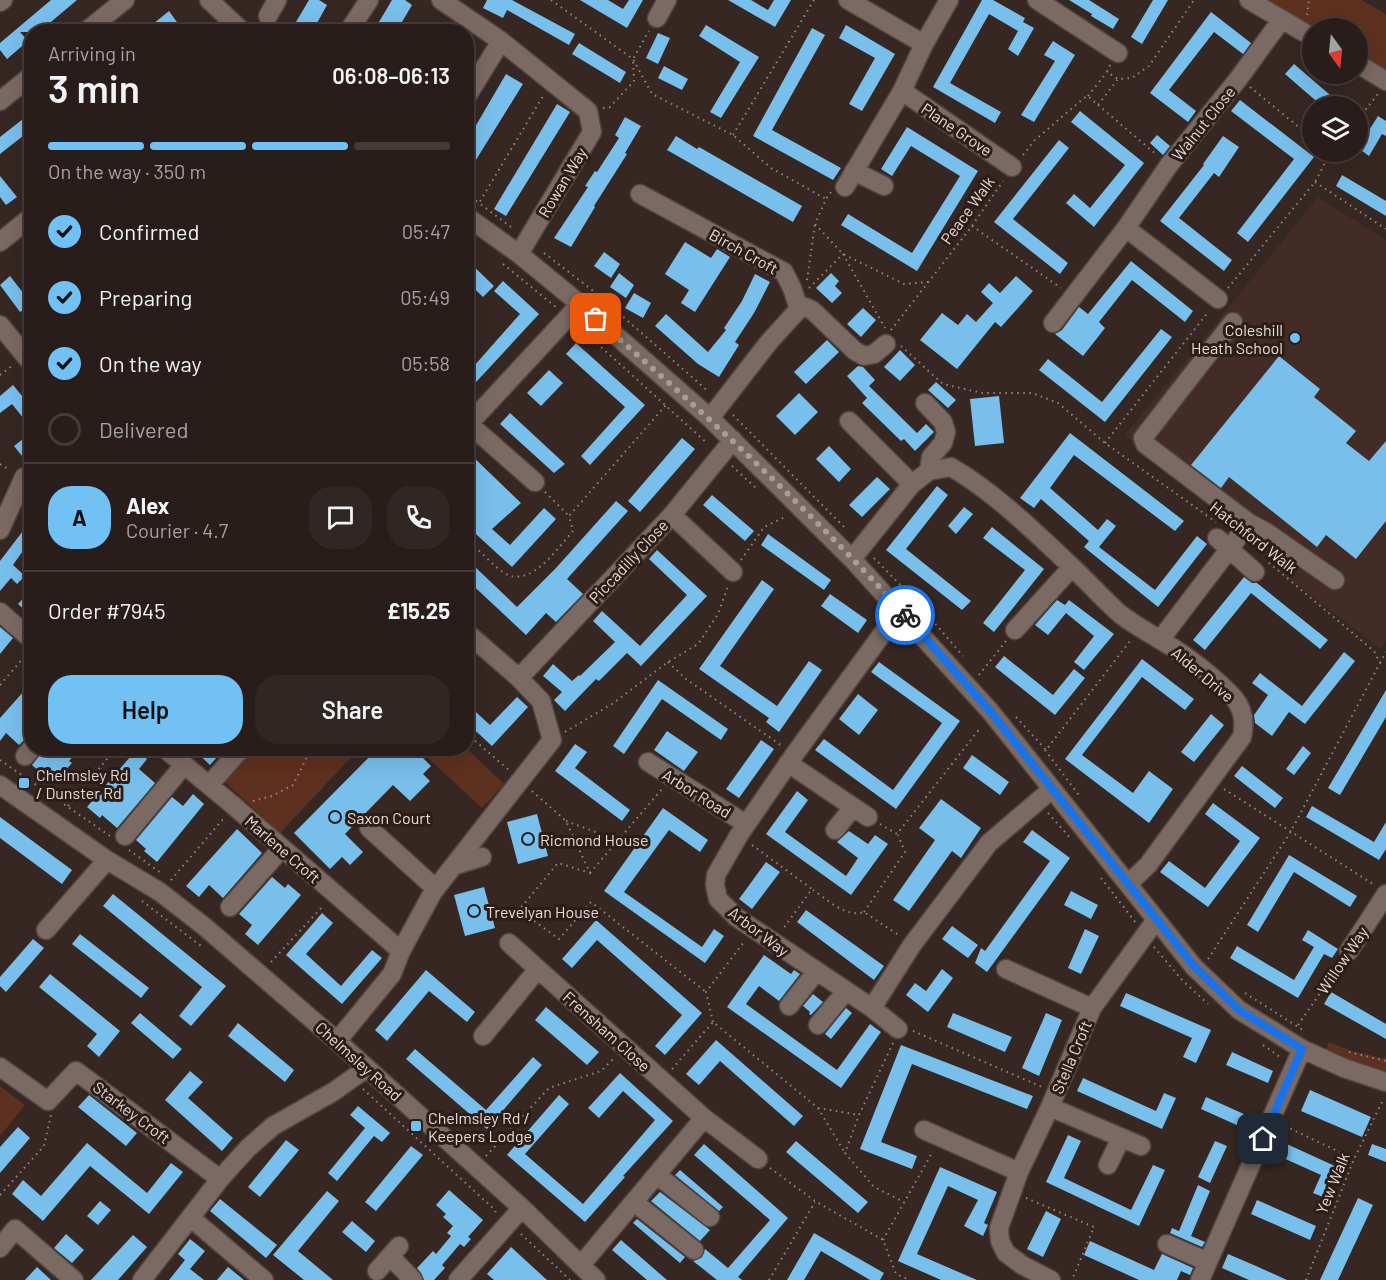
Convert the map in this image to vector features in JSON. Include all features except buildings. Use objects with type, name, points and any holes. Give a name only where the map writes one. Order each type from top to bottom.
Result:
[{"type":"street","points":[[209,0],[234,24]]},
{"type":"street","points":[[268,16],[277,0]]},
{"type":"street","points":[[353,24],[369,0]]},
{"type":"street","points":[[441,0],[501,41],[588,111]]},
{"type":"street","points":[[657,18],[667,0]]},
{"type":"street","points":[[848,0],[924,44]]},
{"type":"street","points":[[884,186],[849,179],[902,91],[924,44],[949,0]]},
{"type":"street","points":[[1037,0],[1118,52]]},
{"type":"street","points":[[1250,0],[1302,31]]},
{"type":"street","points":[[94,24],[119,2]]},
{"type":"street","name":"Walnut Close","points":[[1053,323],[1126,228],[1168,165],[1239,78],[1282,19]]},
{"type":"street","points":[[474,85],[501,41]]},
{"type":"street","points":[[1368,74],[1382,87]]},
{"type":"street","points":[[2,96],[24,81]]},
{"type":"street","name":"Plane Grove","points":[[902,91],[1012,167]]},
{"type":"street","name":"Rowan Way","points":[[516,252],[592,132],[588,111]]},
{"type":"street","name":"Birch Croft","points":[[640,194],[784,272],[802,301]]},
{"type":"street","points":[[474,211],[574,311],[710,418],[857,553],[902,613],[990,711],[1194,966],[1239,1010],[1302,1049],[1386,1089]]},
{"type":"street","points":[[0,242],[24,222]]},
{"type":"street","points":[[1126,228],[1218,299]]},
{"type":"street","points":[[710,418],[802,301],[805,307],[812,310],[855,351],[864,356],[874,354],[890,340]]},
{"type":"street","points":[[474,419],[574,311]]},
{"type":"street","points":[[1233,322],[1143,438],[1145,444],[1249,523],[1266,532],[1335,580]]},
{"type":"street","points":[[0,324],[24,354]]},
{"type":"street","points":[[857,553],[912,484],[929,471],[931,457],[944,443],[946,432],[943,422],[925,403]]},
{"type":"street","points":[[849,421],[912,484]]},
{"type":"street","points":[[474,431],[535,482]]},
{"type":"street","name":"Piccadilly Close","points":[[519,678],[672,514],[733,440]]},
{"type":"street","name":"Alder Drive","points":[[929,471],[951,467],[975,481],[1072,567],[1107,603],[1139,629],[1189,659],[1234,699],[1242,711],[1245,725],[1242,737],[1148,865],[1128,884]]},
{"type":"street","points":[[0,530],[24,477]]},
{"type":"street","points":[[672,514],[733,573]]},
{"type":"street","points":[[1160,640],[1228,542],[1249,523]]},
{"type":"street","points":[[1228,542],[1261,567]]},
{"type":"street","points":[[1016,630],[1072,567]]},
{"type":"street","points":[[0,612],[24,632]]},
{"type":"street","name":"Arbor Way","points":[[898,1029],[872,1008],[736,917],[718,899],[715,885],[716,875],[743,830],[791,759],[891,622],[902,613]]},
{"type":"street","points":[[337,1041],[392,974],[401,951],[435,888],[552,740],[541,701],[519,678],[474,639]]},
{"type":"street","name":"Marlene Croft","points":[[173,756],[401,951]]},
{"type":"street","points":[[209,785],[235,756]]},
{"type":"street","points":[[791,759],[860,812],[835,830]]},
{"type":"street","name":"Arbor Road","points":[[648,762],[743,830]]},
{"type":"street","points":[[124,836],[184,765]]},
{"type":"street","name":"Chelmsley Road","points":[[0,785],[107,860],[160,892],[205,927],[337,1041],[360,1074],[476,1166],[522,1208],[576,1273],[596,1280]]},
{"type":"street","points":[[872,1008],[912,945],[989,843],[1052,789]]},
{"type":"street","points":[[369,828],[435,888]]},
{"type":"street","points":[[230,907],[282,848]]},
{"type":"street","points":[[453,866],[482,857]]},
{"type":"street","points":[[46,930],[107,860]]},
{"type":"street","name":"Willow Way","points":[[1349,951],[1381,890]]},
{"type":"street","name":"Stella Croft","points":[[1041,1278],[1006,1254],[1000,1241],[999,1228],[1019,1172],[1092,1008],[1156,920]]},
{"type":"street","name":"Frensham Close","points":[[509,943],[704,1118],[758,1159]]},
{"type":"street","points":[[483,1036],[538,969]]},
{"type":"street","name":"Stella Croft","points":[[1006,969],[1092,1008]]},
{"type":"street","points":[[789,1006],[816,972]]},
{"type":"street","points":[[818,1025],[846,991]]},
{"type":"street","points":[[1200,1280],[1302,1049]]},
{"type":"street","points":[[0,1067],[48,1101]]},
{"type":"street","name":"Starkey Croft","points":[[48,1101],[76,1071],[220,1179]]},
{"type":"street","points":[[142,1280],[220,1179],[267,1131],[360,1074]]},
{"type":"street","name":"Stella Croft","points":[[1053,1100],[1121,1138],[1141,1146]]},
{"type":"street","points":[[576,1273],[704,1118]]},
{"type":"street","points":[[932,1134],[1019,1172]]},
{"type":"street","points":[[1108,1165],[1121,1138]]},
{"type":"street","points":[[657,1174],[710,1217]]},
{"type":"street","points":[[634,1202],[694,1250]]},
{"type":"street","points":[[458,1280],[522,1208]]},
{"type":"street","points":[[190,1218],[264,1280]]},
{"type":"street","points":[[0,1248],[15,1229],[75,1280]]},
{"type":"street","points":[[1167,1244],[1208,1262]]},
{"type":"street","points":[[376,1271],[394,1251],[413,1280]]},
{"type":"path","points":[[550,0],[633,59],[652,94],[733,135],[771,168],[825,199]]},
{"type":"path","points":[[733,135],[814,0]]},
{"type":"path","points":[[1098,105],[1118,79],[1132,78],[1149,66],[1194,0]]},
{"type":"path","points":[[588,111],[610,107],[634,81],[633,59],[657,18]]},
{"type":"path","name":"Peace Walk","points":[[890,340],[928,282],[972,226],[1012,167],[1035,140],[1088,96],[1107,72]]},
{"type":"path","points":[[1239,78],[1302,130]]},
{"type":"path","points":[[474,208],[552,80]]},
{"type":"path","points":[[1368,106],[1382,87]]},
{"type":"path","points":[[1088,96],[1168,165]]},
{"type":"path","points":[[802,301],[815,224],[825,199],[832,190],[849,179]]},
{"type":"path","points":[[1315,182],[1386,229]]},
{"type":"path","points":[[474,211],[665,405],[762,493]]},
{"type":"path","points":[[815,224],[843,254],[904,284],[928,282]]},
{"type":"path","points":[[972,226],[1073,297]]},
{"type":"path","points":[[516,252],[596,293],[722,403],[857,553],[914,599],[964,658]]},
{"type":"path","points":[[802,301],[843,254]]},
{"type":"path","name":"Hatchford Walk","points":[[843,254],[890,340],[943,384],[982,393],[1032,393],[1058,403],[1228,542]]},
{"type":"path","points":[[569,516],[678,391]]},
{"type":"path","points":[[474,545],[507,575],[520,577],[535,572],[573,531],[569,516],[535,482]]},
{"type":"path","points":[[552,740],[612,704],[668,662],[698,644],[718,614],[733,573],[764,527],[787,516]]},
{"type":"path","name":"Hatchford Walk","points":[[1261,567],[1374,651],[1380,663]]},
{"type":"path","points":[[1016,717],[1046,750],[1139,629]]},
{"type":"path","points":[[979,675],[1016,630]]},
{"type":"path","points":[[0,686],[24,647]]},
{"type":"path","points":[[1208,959],[1290,832],[1386,652]]},
{"type":"path","points":[[668,662],[686,679],[791,759]]},
{"type":"path","points":[[897,834],[981,726],[988,734]]},
{"type":"path","points":[[474,740],[566,821],[618,840]]},
{"type":"path","points":[[68,806],[109,756]]},
{"type":"path","points":[[590,873],[672,777]]},
{"type":"path","points":[[1211,780],[1381,890]]},
{"type":"path","points":[[743,830],[812,889],[846,911],[856,914],[864,912],[905,852],[897,834],[860,812]]},
{"type":"path","points":[[566,821],[590,873]]},
{"type":"path","points":[[590,873],[558,863],[519,910],[559,939],[591,902],[706,992],[713,1022],[818,1108],[845,1154],[874,1187],[904,1202]]},
{"type":"path","points":[[772,943],[812,889]]},
{"type":"path","points":[[271,962],[334,894]]},
{"type":"path","points":[[138,898],[204,949]]},
{"type":"path","points":[[864,912],[912,945]]},
{"type":"path","points":[[706,992],[754,930]]},
{"type":"path","name":"Willow Way","points":[[1305,1031],[1297,1026],[1349,951]]},
{"type":"path","points":[[662,1080],[713,1022]]},
{"type":"path","points":[[845,1154],[898,1029],[906,1028],[1053,1100]]},
{"type":"path","points":[[476,1166],[549,1088],[601,1071],[624,1047]]},
{"type":"path","points":[[1341,1050],[1386,1061]]},
{"type":"path","points":[[360,1074],[495,1210],[494,1223],[510,1238],[520,1232],[576,1273]]},
{"type":"path","name":"Yew Walk","points":[[1307,1280],[1354,1159],[1386,1089]]},
{"type":"path","points":[[0,1195],[44,1146],[51,1111],[48,1101]]},
{"type":"path","points":[[818,1108],[860,1115]]},
{"type":"path","points":[[1271,1120],[1354,1159]]},
{"type":"path","points":[[884,1240],[904,1202],[932,1134]]},
{"type":"path","points":[[758,1159],[815,1201],[884,1240],[896,1274],[910,1280]]},
{"type":"path","points":[[1012,1192],[1094,1227],[1072,1280]]},
{"type":"path","points":[[769,1280],[815,1201]]},
{"type":"shaded area","points":[[1268,0],[1361,0],[1386,14],[1386,73],[1368,61],[1368,18],[1302,18],[1302,20]]},
{"type":"shaded area","name":"Coleshill Heath School","points":[[1318,197],[1386,240],[1386,640],[1381,649],[1288,578],[1252,541],[1125,435]]},
{"type":"shaded area","points":[[248,756],[352,756],[280,833],[224,781]]},
{"type":"shaded area","points":[[426,756],[474,756],[504,784],[482,808]]},
{"type":"shaded area","points":[[1329,1042],[1352,1051],[1386,1059],[1386,1072],[1325,1052]]},
{"type":"shaded area","points":[[0,1086],[25,1105],[0,1136]]},
{"type":"way so far","points":[[596,319],[710,418],[905,615]]},
{"type":"place","name":"Coleshill Heath School","points":[[1295,338]]},
{"type":"place","name":"Chelmsley Rd / Dunster Rd","points":[[24,783]]},
{"type":"place","name":"Saxon Court","points":[[335,817]]},
{"type":"place","name":"Ricmond House","points":[[528,839]]},
{"type":"place","name":"Trevelyan House","points":[[474,911]]},
{"type":"place","name":"Chelmsley Rd / Keepers Lodge","points":[[416,1126]]},
{"type":"route","points":[[905,615],[990,711],[1194,966],[1239,1010],[1302,1049],[1263,1139]]}]
